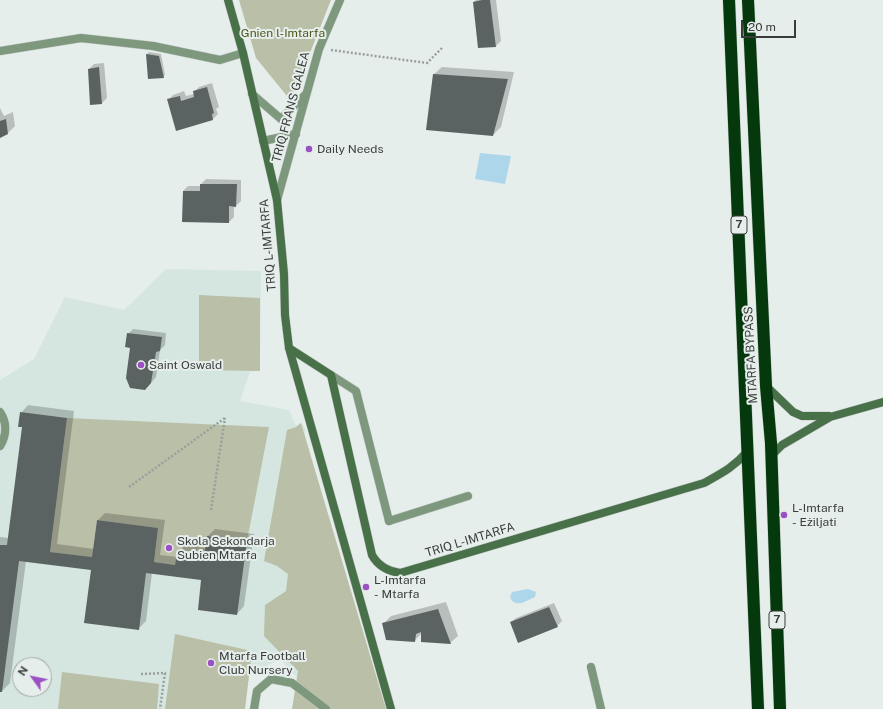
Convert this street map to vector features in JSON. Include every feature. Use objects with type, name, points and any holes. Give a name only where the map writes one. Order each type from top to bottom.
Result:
[{"type":"highway","name":"MTARFA BYPASS","points":[[729,0],[758,709]]},
{"type":"highway","name":"MTARFA BYPASS","points":[[748,0],[766,386],[771,443],[780,709]]},
{"type":"street","name":"TRIQ L-IMTARFA","points":[[228,0],[243,53],[277,200],[284,274],[285,315],[289,348],[391,709]]},
{"type":"street","name":"TRIQ FRANS GALEA","points":[[277,200],[319,49],[340,0]]},
{"type":"street","points":[[0,51],[81,38],[153,46],[220,60],[243,53]]},
{"type":"street","points":[[252,94],[281,119],[307,94]]},
{"type":"street","points":[[263,141],[296,134]]},
{"type":"street","points":[[289,348],[356,391],[389,521],[468,496]]},
{"type":"street","name":"TRIQ L-IMTARFA","points":[[331,375],[372,555],[376,562],[391,572],[400,573],[704,483],[723,473],[737,463],[748,450]]},
{"type":"street","points":[[766,386],[793,412],[802,416],[830,416],[883,402]]},
{"type":"street","points":[[0,412],[5,422],[6,431],[0,446]]},
{"type":"street","points":[[771,456],[782,445],[830,416]]},
{"type":"street","points":[[591,667],[601,709]]},
{"type":"street","points":[[254,709],[256,691],[271,679],[292,682],[326,709]]},
{"type":"path","points":[[319,49],[427,63],[442,48]]},
{"type":"path","points":[[129,487],[225,418],[211,510]]},
{"type":"path","points":[[141,674],[165,673],[160,709]]},
{"type":"shaded area","name":"Skola Sekondarja Subien Mtarfa","points":[[166,269],[261,271],[260,371],[250,372],[240,401],[289,410],[296,426],[301,423],[305,428],[305,437],[386,709],[336,709],[292,673],[280,659],[249,675],[245,709],[0,709],[0,380],[34,359],[65,297],[124,310]]},
{"type":"green space","name":"Gnien l-Imtarfa","points":[[239,0],[331,0],[291,101],[256,58]]},
{"type":"green space","points":[[199,295],[260,298],[260,371],[199,370]]},
{"type":"green space","points":[[67,418],[269,427],[247,541],[207,536],[204,556],[177,552],[175,565],[154,562],[158,528],[97,520],[92,557],[50,552]]},
{"type":"green space","points":[[301,423],[386,709],[292,709],[298,671],[264,636],[265,605],[286,591],[288,574],[277,566],[264,561],[287,430],[296,427]]},
{"type":"green space","name":"Mtarfa Football Club Nursery","points":[[175,634],[252,651],[245,709],[165,709]]},
{"type":"green space","points":[[62,672],[159,684],[157,709],[58,709]]},
{"type":"water","points":[[480,153],[511,156],[505,184],[475,179]]},
{"type":"water","points":[[528,589],[536,592],[535,597],[521,603],[515,603],[512,601],[510,597],[512,592]]},
{"type":"building","points":[[490,0],[496,47],[478,48],[473,2]]},
{"type":"building","points":[[146,54],[159,56],[164,78],[148,79]]},
{"type":"building","points":[[99,67],[102,104],[90,105],[88,69]]},
{"type":"building","points":[[433,74],[508,79],[493,136],[426,130]]},
{"type":"building","points":[[207,87],[214,113],[212,114],[213,120],[176,131],[167,99],[180,96],[181,101],[194,97],[193,91]]},
{"type":"building","points":[[6,119],[8,134],[0,138],[0,121]]},
{"type":"building","points":[[200,184],[237,184],[236,207],[229,206],[229,223],[182,222],[183,191],[200,191]]},
{"type":"building","name":"Saint Oswald","points":[[127,333],[162,337],[160,351],[156,352],[151,383],[145,390],[130,388],[126,378],[130,348],[125,347]]},
{"type":"building","points":[[20,412],[67,418],[50,552],[92,557],[97,520],[158,528],[154,562],[175,565],[177,552],[204,556],[207,536],[247,541],[237,615],[198,610],[201,580],[146,573],[139,630],[84,623],[91,570],[19,561],[2,692],[0,692],[0,545],[7,545],[22,427],[18,427]]},
{"type":"building","points":[[549,607],[558,627],[518,643],[510,622]]},
{"type":"building","points":[[438,609],[451,644],[421,642],[421,632],[416,634],[415,642],[386,640],[382,623]]},
{"type":"place","name":"Daily Needs","points":[[309,149]]},
{"type":"place","name":"Saint Oswald","points":[[141,365]]},
{"type":"place","name":"L-Imtarfa - Eżiljati","points":[[784,515]]},
{"type":"place","name":"Skola Sekondarja Subien Mtarfa","points":[[169,548]]},
{"type":"place","name":"L-Imtarfa - Mtarfa","points":[[366,587]]},
{"type":"place","name":"Mtarfa Football Club Nursery","points":[[211,663]]}]
